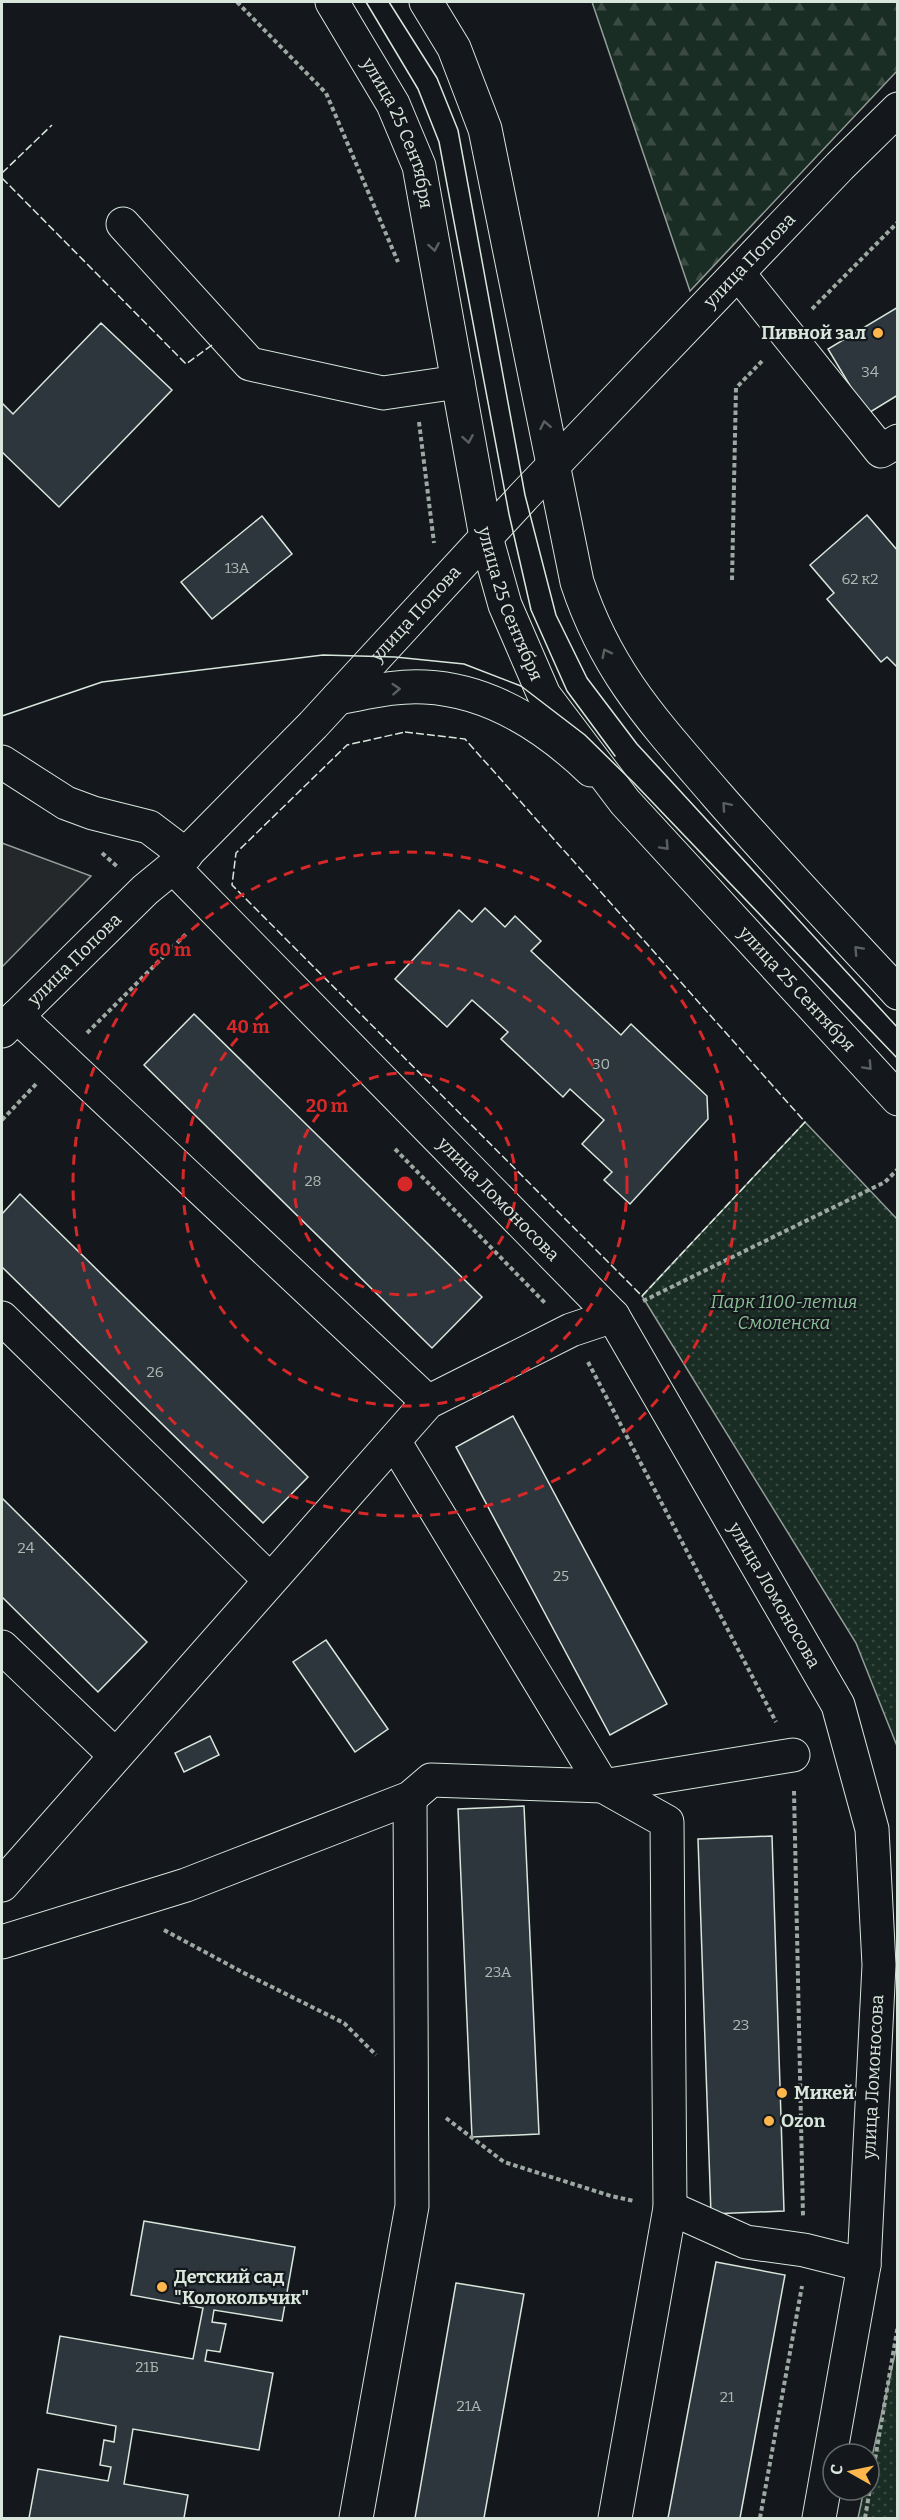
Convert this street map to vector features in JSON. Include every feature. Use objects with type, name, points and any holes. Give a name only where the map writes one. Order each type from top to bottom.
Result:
[{"type":"street","name":"улица 25 Сентября","points":[[332,2],[393,104],[419,166],[486,537],[505,605],[544,695],[625,802],[897,1099]]},
{"type":"street","points":[[426,2],[454,48],[485,129],[577,582],[590,620],[611,663],[663,733],[740,822],[897,993]]},
{"type":"street","name":"улица Попова","points":[[9,1024],[145,890],[180,861],[338,698],[486,537],[897,109]]},
{"type":"street","points":[[123,224],[250,364],[383,393],[458,382]]},
{"type":"street","points":[[738,273],[892,455]]},
{"type":"street","points":[[338,698],[383,690],[426,687],[469,696],[517,713],[563,744],[625,802]]},
{"type":"street","name":"улица Ломоносова","points":[[2,762],[66,803],[93,813],[149,827],[613,1316],[838,1705],[872,1829],[879,1965],[864,2265],[819,2518]]},
{"type":"street","points":[[9,1024],[63,1058],[428,1402]]},
{"type":"street","points":[[2,1886],[428,1402],[571,1330],[613,1316]]},
{"type":"street","points":[[2,1318],[270,1580]]},
{"type":"street","points":[[394,1441],[603,1786],[667,1822],[670,2208],[615,2518]]},
{"type":"street","points":[[2,1647],[115,1755]]},
{"type":"street","points":[[2,1942],[186,1885],[410,1798],[431,1780],[603,1786],[793,1755]]},
{"type":"street","points":[[356,2518],[412,2206],[410,1798]]},
{"type":"street","points":[[670,2208],[746,2242],[804,2250],[864,2265]]},
{"type":"path","points":[[237,2],[326,93],[400,267]]},
{"type":"path","points":[[419,388],[418,417],[434,548]]},
{"type":"path","points":[[94,846],[145,890],[194,942]]},
{"type":"path","points":[[2,1120],[186,934]]},
{"type":"path","points":[[391,1144],[571,1330],[793,1755],[805,2270],[760,2518]]},
{"type":"path","points":[[613,1316],[885,1182],[897,1169]]},
{"type":"path","points":[[865,2518],[897,2325]]},
{"type":"green space","points":[[592,2],[897,2],[897,71],[690,291]]},
{"type":"green space","name":"Парк 1100-летия Смоленска","points":[[805,1122],[897,1219],[897,1746],[856,1643],[642,1296]]},
{"type":"green space","points":[[897,2345],[897,2518],[858,2518],[861,2502],[881,2502],[881,2442],[875,2442]]},
{"type":"shaded area","points":[[2,843],[91,876],[2,967]]},
{"type":"building","points":[[898,307],[898,395],[867,414],[828,349]]},
{"type":"building","points":[[101,323],[172,390],[59,507],[2,452],[2,403],[13,414]]},
{"type":"building","points":[[867,515],[898,551],[898,668],[887,657],[881,662],[827,599],[834,593],[810,565]]},
{"type":"building","points":[[262,516],[292,554],[212,619],[181,582]]},
{"type":"building","points":[[485,908],[505,927],[515,916],[541,941],[531,951],[621,1035],[631,1024],[707,1096],[708,1119],[630,1204],[604,1180],[612,1172],[582,1144],[604,1120],[570,1089],[563,1097],[501,1039],[508,1032],[472,1000],[447,1027],[395,979],[459,910],[472,922]]},
{"type":"building","points":[[194,1014],[482,1297],[432,1348],[144,1065]]},
{"type":"building","points":[[20,1194],[308,1477],[263,1523],[2,1267],[2,1214]]},
{"type":"building","points":[[513,1416],[667,1704],[610,1735],[456,1447]]},
{"type":"building","points":[[2,1498],[147,1642],[98,1692],[2,1597]]},
{"type":"building","points":[[326,1640],[388,1729],[355,1752],[293,1662]]},
{"type":"building","points":[[210,1736],[219,1755],[184,1772],[175,1753]]},
{"type":"building","points":[[524,1806],[539,2134],[472,2137],[458,1809]]},
{"type":"building","points":[[772,1836],[784,2211],[711,2214],[698,1839]]},
{"type":"building","points":[[144,2221],[295,2247],[282,2321],[214,2310],[212,2322],[226,2324],[220,2352],[207,2350],[205,2361],[273,2373],[259,2450],[133,2429],[124,2484],[188,2495],[184,2518],[29,2518],[38,2469],[108,2481],[111,2467],[100,2465],[104,2440],[114,2442],[116,2426],[47,2413],[60,2336],[193,2359],[203,2308],[131,2295]]},
{"type":"building","points":[[716,2262],[785,2275],[740,2518],[668,2518]]},
{"type":"building","points":[[456,2283],[524,2294],[484,2518],[415,2518]]},
{"type":"tram line","points":[[366,2],[418,89],[439,142],[509,514],[531,610],[567,691],[615,756]]},
{"type":"tram line","points":[[389,2],[437,78],[458,130],[525,495],[556,615],[587,678],[637,744],[898,1028]]},
{"type":"tram line","points":[[2,716],[102,682],[323,655],[395,657],[464,664],[521,686],[585,735],[634,783],[898,1059]]},
{"type":"fence","points":[[2,173],[52,125]]},
{"type":"fence","points":[[2,178],[186,364],[212,345]]},
{"type":"fence","points":[[405,732],[465,739],[805,1122],[642,1296],[232,885],[236,853],[347,745],[405,732]]},
{"type":"place","name":"Пивной зал","points":[[878,333]]},
{"type":"place","name":"Микей","points":[[782,2093]]},
{"type":"place","name":"Ozon","points":[[769,2121]]},
{"type":"place","name":"Детский сад \"Колокольчик\"","points":[[162,2287]]}]
